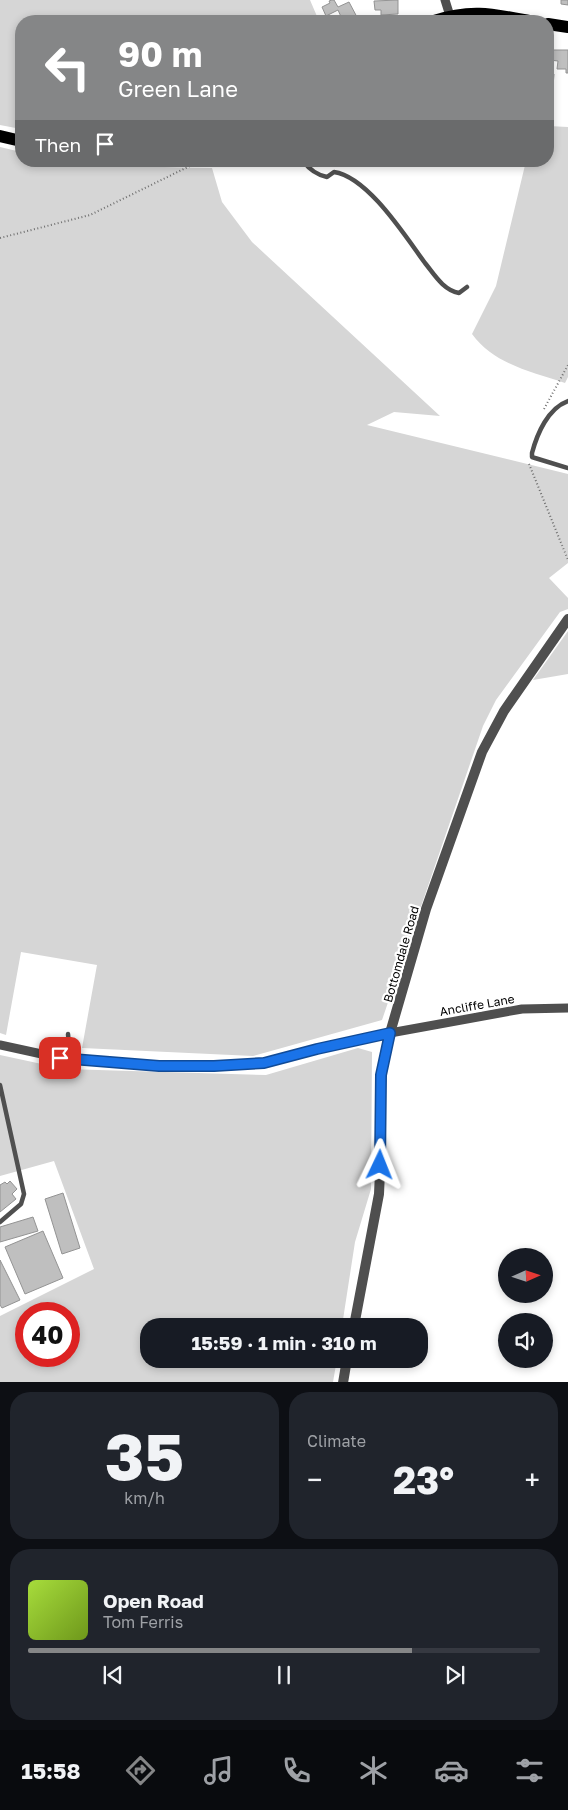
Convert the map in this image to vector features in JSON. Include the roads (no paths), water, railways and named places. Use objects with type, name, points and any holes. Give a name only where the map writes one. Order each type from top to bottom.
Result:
[{"type":"main road","points":[[460,15],[479,13],[492,15]]},
{"type":"main road","points":[[554,25],[568,27]]},
{"type":"main road","points":[[0,136],[15,140]]},
{"type":"street","points":[[445,0],[450,15]]},
{"type":"street","name":"Bottomdale Road","points":[[356,1318],[379,1194],[381,1075],[390,1033],[426,909],[482,752],[504,711],[568,619]]},
{"type":"street","name":"Ancliffe Lane","points":[[0,1045],[66,1058],[159,1066],[214,1066],[264,1063],[390,1033],[522,1010],[568,1008]]},
{"type":"street","points":[[343,1382],[345,1368]]},
{"type":"lane","points":[[308,167],[322,176],[327,177],[334,172],[342,174],[358,184],[384,209],[437,278],[450,291],[459,292],[467,287]]},
{"type":"lane","points":[[568,401],[559,405],[544,423],[532,453],[532,457],[568,468]]},
{"type":"lane","points":[[66,1058],[69,1046],[68,1034]]},
{"type":"lane","points":[[0,1085],[24,1194],[21,1204],[0,1222]]}]
